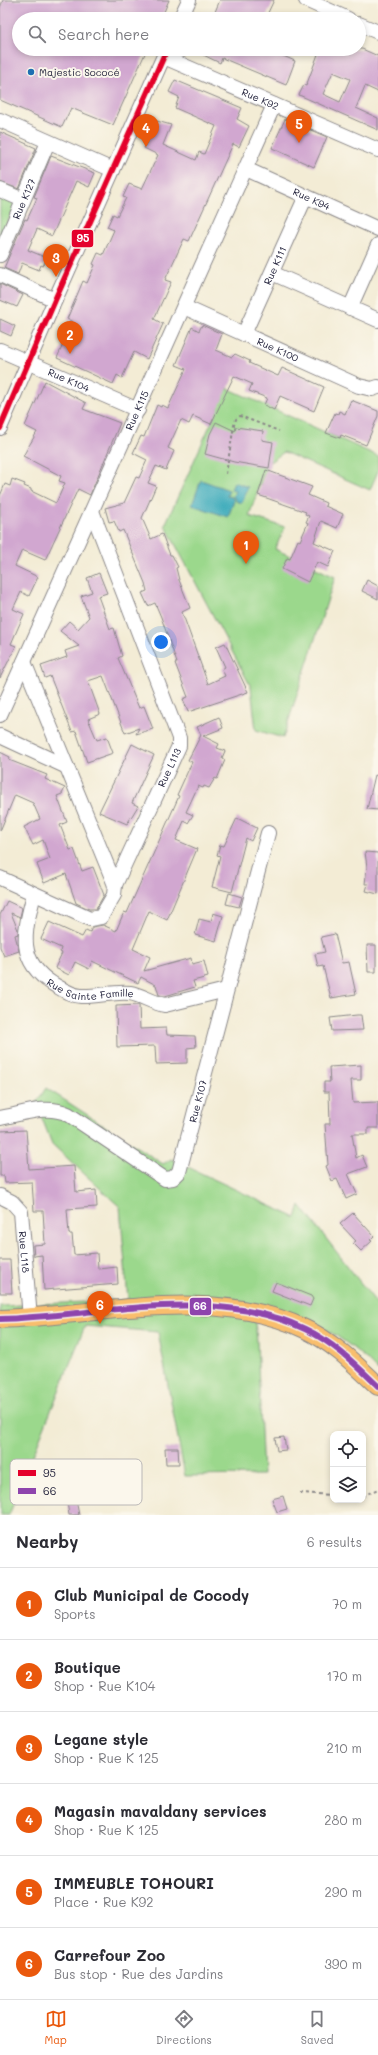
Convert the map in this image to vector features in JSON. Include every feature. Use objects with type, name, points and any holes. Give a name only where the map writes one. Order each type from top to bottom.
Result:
[{"type":"main road","points":[[0,1319],[30,1318],[132,1308],[190,1306],[225,1307],[251,1311],[280,1318],[306,1329],[331,1344],[357,1365],[378,1386]]},
{"type":"street","points":[[183,12],[189,0]]},
{"type":"street","points":[[306,0],[333,12]]},
{"type":"street","points":[[366,27],[378,32]]},
{"type":"street","points":[[0,428],[55,300],[164,56]]},
{"type":"street","name":"Rue K92","points":[[171,56],[274,105],[378,150]]},
{"type":"street","name":"Rue K115","points":[[0,715],[274,105]]},
{"type":"street","points":[[0,120],[113,170]]},
{"type":"street","name":"Rue K127","points":[[0,255],[48,142]]},
{"type":"street","name":"Rue K94","points":[[246,169],[378,229]]},
{"type":"street","points":[[0,190],[24,200]]},
{"type":"street","name":"Rue K111","points":[[244,334],[306,196]]},
{"type":"street","points":[[350,308],[378,245]]},
{"type":"street","points":[[272,273],[378,320]]},
{"type":"street","points":[[0,275],[55,300]]},
{"type":"street","name":"Rue K100","points":[[184,307],[359,386],[375,388]]},
{"type":"street","name":"Rue K104","points":[[0,350],[138,410]]},
{"type":"street","name":"Rue L113","points":[[0,878],[90,919],[101,918],[114,895],[115,885],[179,746],[179,738],[92,511]]},
{"type":"street","points":[[24,662],[115,885]]},
{"type":"street","points":[[0,736],[67,767]]},
{"type":"street","name":"Rue K107","points":[[0,1118],[48,1108],[59,1110],[68,1114],[165,1179],[173,1178],[179,1172],[268,833]]},
{"type":"street","name":"Rue Sainte Famille","points":[[34,894],[26,926],[25,945],[28,958],[36,971],[46,980],[70,994],[81,996],[129,993],[156,1004],[165,1005],[226,990]]},
{"type":"street","name":"Rue L118","points":[[0,1196],[12,1202],[21,1212],[30,1318]]},
{"type":"path","points":[[226,474],[236,419],[243,415],[279,431]]},
{"type":"path","points":[[366,1494],[378,1488]]},
{"type":"path","points":[[300,1493],[330,1495]]},
{"type":"green space","points":[[0,197],[16,204],[0,239]]},
{"type":"green space","points":[[227,388],[378,456],[378,471],[370,490],[284,452],[267,464],[249,516],[285,527],[275,549],[335,577],[283,738],[256,730],[251,687],[165,525]]},
{"type":"green space","points":[[46,1088],[163,1164],[171,1159],[296,1218],[300,1205],[378,1305],[378,1371],[351,1346],[321,1327],[288,1312],[253,1303],[257,1341],[263,1475],[185,1476],[158,1332],[85,1326],[32,1459],[10,1459],[10,1505],[13,1505],[9,1515],[0,1515],[0,1306],[128,1300],[120,1207],[52,1144],[36,1103]]},
{"type":"water","points":[[201,480],[229,490],[227,496],[232,497],[234,501],[228,517],[192,505]]},
{"type":"water","points":[[234,482],[248,487],[242,503],[236,501],[233,496],[235,491],[231,490]]},
{"type":"building","points":[[3,0],[169,0],[164,12],[12,12],[12,56],[144,56],[113,125],[71,108],[62,127],[0,100],[0,8]]},
{"type":"building","points":[[220,0],[274,0],[268,12],[215,12]]},
{"type":"building","points":[[366,51],[378,56],[378,92],[365,86],[356,108],[378,118],[378,130],[299,95],[304,85],[306,86],[317,56],[366,56]],"holes":[[[333,72],[350,79],[340,102],[323,94]]]},
{"type":"building","points":[[206,56],[283,56],[295,61],[286,85],[222,58],[220,63]]},
{"type":"building","points":[[175,80],[242,108],[237,119],[249,126],[239,147],[233,144],[189,241],[184,239],[165,280],[171,282],[154,319],[163,324],[147,359],[134,352],[122,378],[117,375],[113,384],[57,358],[73,322],[67,319],[83,281],[87,283],[95,265],[93,264],[98,253],[103,255],[114,230],[107,227],[113,214],[117,216],[126,198],[123,197],[129,184],[142,189],[158,155],[144,148],[157,121],[171,125],[163,145],[196,160],[199,152],[204,154],[216,126],[175,108],[179,97],[169,92]]},
{"type":"building","points":[[285,119],[327,137],[314,167],[272,148]]},
{"type":"building","points":[[0,132],[36,148],[19,189],[0,182]]},
{"type":"building","points":[[51,156],[95,173],[89,187],[76,181],[52,236],[37,229],[28,250],[47,258],[43,266],[41,265],[39,270],[22,263],[18,274],[4,268],[25,219],[27,220],[37,198],[34,197]]},
{"type":"building","points":[[0,284],[23,295],[17,307],[0,300]]},
{"type":"building","points":[[0,319],[15,326],[11,336],[0,331]]},
{"type":"building","points":[[202,325],[222,334],[216,350],[232,357],[235,354],[250,361],[249,363],[278,376],[282,368],[324,387],[314,411],[280,396],[274,410],[264,405],[267,398],[249,391],[252,384],[234,376],[211,424],[193,416],[189,424],[181,420],[168,448],[174,451],[166,470],[156,466],[148,483],[156,486],[142,518],[151,539],[162,534],[170,555],[172,555],[178,567],[176,568],[179,580],[190,608],[182,612],[208,684],[225,676],[222,669],[225,667],[216,647],[225,643],[248,692],[188,712],[183,699],[188,697],[175,663],[177,663],[161,617],[155,603],[148,606],[142,593],[147,591],[145,583],[123,530],[119,532],[114,521],[109,522],[105,508],[124,503],[136,477],[139,478],[147,460],[133,453],[141,436],[144,437],[157,405],[161,407],[162,405],[168,408],[186,369],[176,365],[192,327],[199,331]]},
{"type":"building","points":[[45,381],[86,403],[83,409],[120,423],[90,495],[78,489],[45,560],[22,550],[15,566],[38,577],[29,596],[21,592],[13,609],[24,614],[11,644],[16,646],[0,678],[0,496],[5,484],[10,486],[12,479],[25,484],[24,486],[31,489],[31,491],[56,503],[65,483],[59,481],[61,476],[23,456],[37,432],[25,426]]},
{"type":"building","points":[[351,400],[378,411],[378,416],[366,445],[341,435],[340,438],[326,433],[335,413],[338,414],[339,411],[345,414]]},
{"type":"building","points":[[216,422],[235,431],[236,427],[263,431],[262,440],[273,442],[269,468],[234,462],[205,454],[210,434]]},
{"type":"building","points":[[266,470],[312,487],[308,495],[326,503],[325,506],[343,514],[337,528],[321,521],[314,542],[335,551],[328,567],[317,562],[308,582],[282,569],[287,558],[290,559],[298,540],[300,541],[308,523],[306,522],[309,516],[305,514],[306,512],[258,495]]},
{"type":"building","points":[[99,573],[107,593],[98,596],[110,629],[114,628],[122,656],[118,658],[139,708],[144,706],[153,729],[136,734],[139,728],[125,733],[103,676],[88,681],[100,714],[88,719],[97,740],[107,737],[113,753],[87,762],[76,731],[72,732],[50,676],[45,678],[41,666],[67,657],[65,651],[79,646],[60,631],[69,621],[78,629],[89,617],[81,596],[92,592],[87,578]]},
{"type":"building","points":[[367,580],[378,586],[378,599],[362,591]]},
{"type":"building","points":[[219,717],[223,728],[203,736],[219,744],[217,748],[225,751],[222,758],[225,760],[217,779],[215,778],[209,788],[198,786],[186,812],[193,815],[188,823],[184,821],[176,840],[197,849],[167,920],[149,911],[133,949],[150,957],[144,971],[191,958],[192,964],[204,961],[208,977],[193,981],[195,987],[165,996],[159,995],[156,985],[141,977],[138,983],[92,961],[89,969],[75,962],[69,975],[55,968],[62,953],[60,952],[61,948],[41,939],[49,922],[82,937],[86,930],[90,932],[92,927],[103,925],[116,931],[124,912],[127,913],[179,796],[177,795],[192,762],[188,760],[201,735],[197,727]]},
{"type":"building","points":[[132,744],[154,755],[132,803],[138,806],[127,824],[99,812]]},
{"type":"building","points":[[0,752],[10,757],[9,760],[47,775],[45,779],[65,788],[62,794],[57,796],[67,822],[60,825],[70,850],[74,849],[82,871],[93,867],[104,895],[96,909],[89,909],[76,903],[66,874],[44,883],[37,864],[50,859],[43,840],[33,845],[24,827],[40,819],[33,803],[15,795],[0,831]]},
{"type":"building","points":[[375,775],[378,776],[378,810],[367,809]]},
{"type":"building","points":[[237,818],[257,828],[251,841],[246,838],[232,892],[212,887],[220,856],[217,855],[220,845],[224,846]]},
{"type":"building","points":[[365,852],[378,853],[378,894],[366,891],[368,884],[365,884],[367,867]]},
{"type":"building","points":[[229,893],[242,897],[239,907],[226,904]]},
{"type":"building","points":[[7,901],[22,908],[20,917],[11,913],[18,930],[18,934],[15,935],[19,951],[4,956],[0,947],[0,915]]},
{"type":"building","points":[[213,913],[223,916],[216,941],[195,935],[199,919],[211,922]]},
{"type":"building","points":[[335,934],[342,963],[349,962],[356,994],[331,998],[323,966],[318,967],[315,954],[325,952],[321,937]]},
{"type":"building","points":[[367,945],[376,945],[376,972],[368,972]]},
{"type":"building","points":[[139,1005],[140,1029],[166,1028],[167,1035],[195,1036],[196,1047],[187,1048],[187,1063],[156,1064],[155,1046],[117,1047],[116,1006]]},
{"type":"building","points":[[361,1015],[363,1030],[332,1031],[330,1018]]},
{"type":"building","points":[[361,1065],[361,1080],[351,1080],[353,1103],[378,1102],[378,1128],[368,1128],[368,1134],[352,1134],[356,1158],[362,1155],[367,1167],[348,1174],[357,1194],[346,1199],[337,1179],[332,1181],[326,1166],[328,1165],[325,1124],[330,1124],[329,1092],[324,1092],[324,1082],[330,1082],[329,1067]]},
{"type":"building","points":[[26,1130],[29,1169],[74,1166],[76,1192],[96,1190],[97,1207],[67,1209],[69,1234],[72,1234],[74,1255],[97,1253],[98,1269],[117,1267],[118,1284],[44,1290],[42,1255],[34,1256],[33,1245],[45,1244],[43,1211],[34,1211],[32,1182],[5,1183],[4,1176],[0,1176],[0,1131]]},
{"type":"building","points":[[353,1213],[374,1236],[370,1240],[372,1241],[361,1251],[353,1243],[356,1241],[340,1224]]},
{"type":"building","points":[[0,1260],[10,1260],[12,1293],[0,1293]]},
{"type":"building","points":[[276,1282],[311,1296],[313,1299],[310,1306],[272,1291]]},
{"type":"building","points":[[284,1437],[286,1450],[277,1451],[275,1438]]},
{"type":"building","points":[[165,1448],[178,1448],[179,1464],[166,1464]]},
{"type":"building","points":[[283,1496],[287,1509],[277,1512],[272,1499]]},
{"type":"building","points":[[67,1505],[77,1505],[79,1515],[69,1515]]},
{"type":"transit line","name":"95","points":[[0,428],[55,300],[164,56]]},
{"type":"transit line","name":"66","points":[[0,1319],[155,1306],[233,1308],[270,1316],[315,1334],[344,1354],[378,1386]]},
{"type":"place","name":"Majestic Sococé","points":[[31,72]]},
{"type":"place","name":"IMMEUBLE TOHOURI","points":[[299,143]]},
{"type":"place","name":"Magasin mavaldany services","points":[[146,147]]},
{"type":"place","name":"Legane style","points":[[56,277]]},
{"type":"place","name":"Boutique","points":[[70,354]]},
{"type":"place","name":"Club Municipal de Cocody","points":[[246,564]]},
{"type":"place","name":"Carrefour Zoo","points":[[100,1324]]}]
